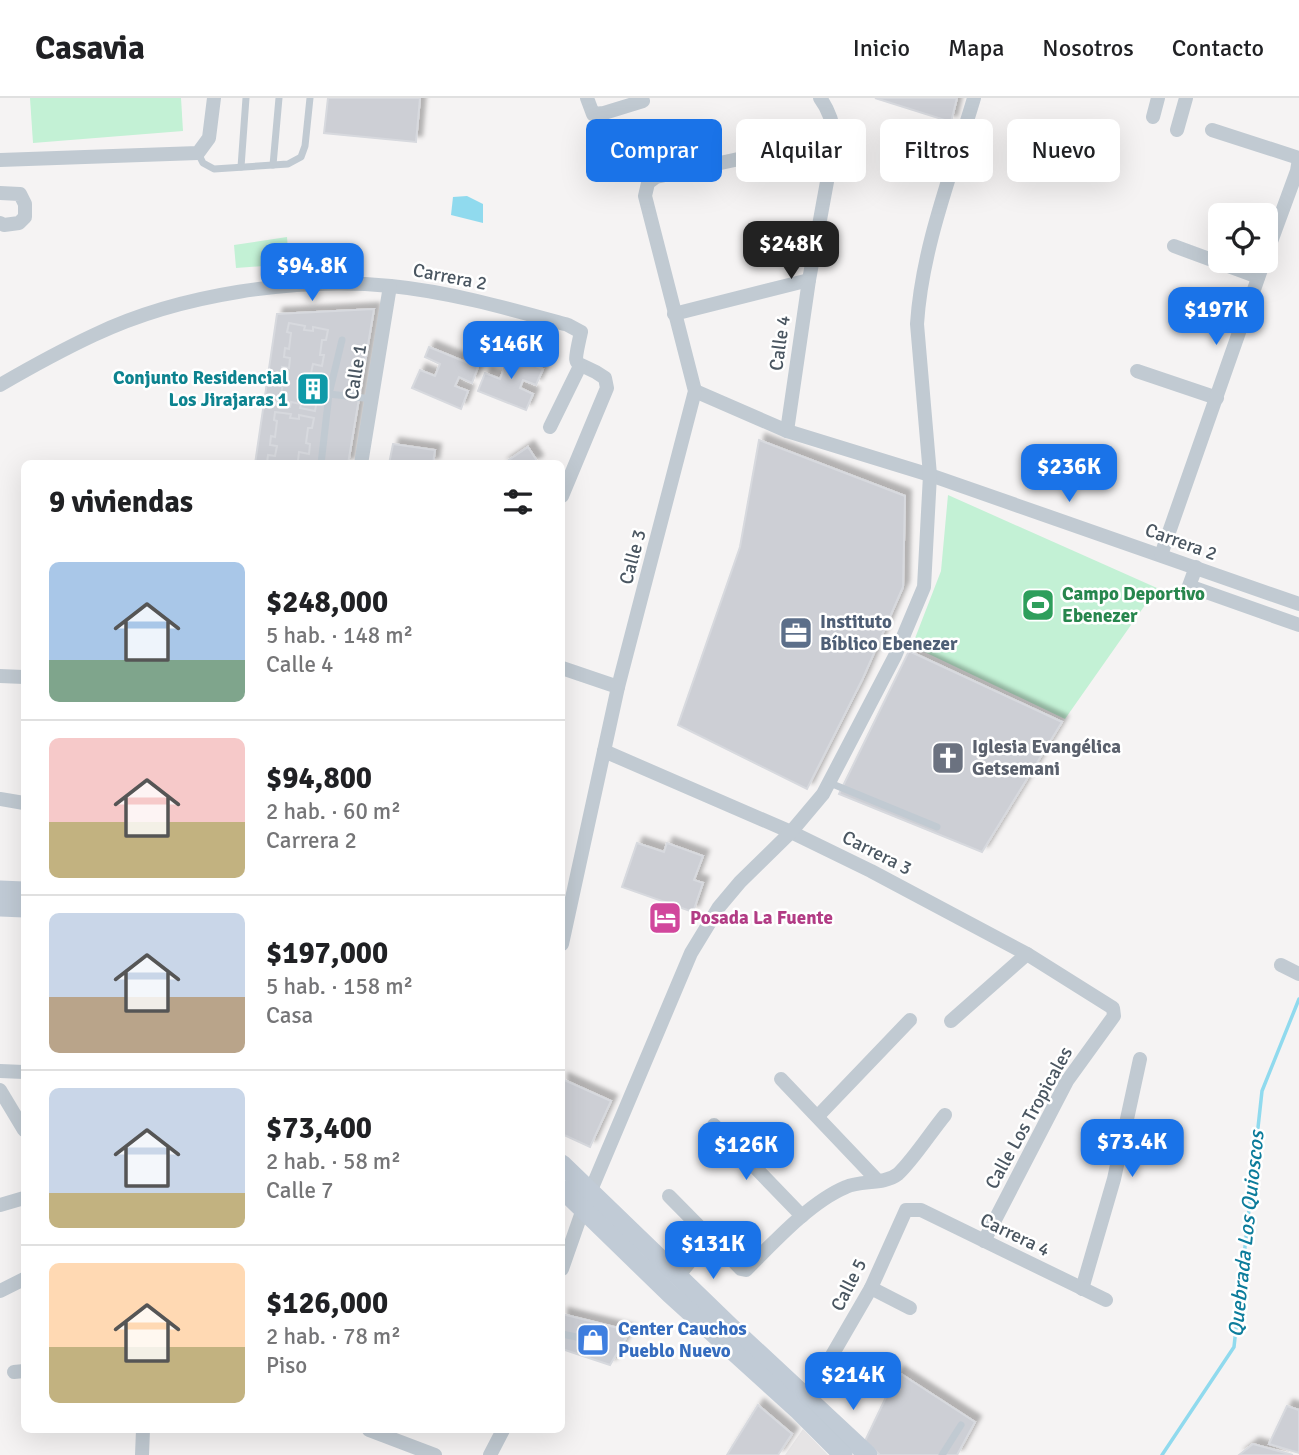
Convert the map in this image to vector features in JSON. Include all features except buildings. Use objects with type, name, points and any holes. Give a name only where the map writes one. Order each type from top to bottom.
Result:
[{"type":"street","points":[[0,160],[198,153],[209,138],[214,98]]},
{"type":"street","points":[[587,98],[593,114],[642,101]]},
{"type":"street","points":[[820,98],[831,119]]},
{"type":"street","points":[[565,1261],[587,1200],[691,953],[726,899],[791,832],[823,794],[895,656],[924,587],[930,475],[917,324],[918,305],[923,268],[974,98]]},
{"type":"street","points":[[1153,117],[1158,98]]},
{"type":"street","points":[[1177,130],[1186,98]]},
{"type":"street","points":[[1212,130],[1299,158],[1278,223]]},
{"type":"street","name":"Calle 3","points":[[565,930],[618,687],[695,391],[645,196],[649,183],[656,177],[736,160]]},
{"type":"street","name":"Calle 4","points":[[787,431],[809,280],[827,182]]},
{"type":"street","points":[[0,193],[20,194],[25,204],[25,217],[19,223],[0,223]]},
{"type":"street","points":[[1174,246],[1258,276]]},
{"type":"street","points":[[1161,555],[1259,273]]},
{"type":"street","points":[[674,314],[809,280]]},
{"type":"street","name":"Carrera 2","points":[[0,385],[96,334],[150,313],[193,300],[255,289],[312,285],[390,286],[446,294],[568,325],[582,332],[575,354],[580,366]]},
{"type":"street","name":"Calle 1","points":[[362,460],[390,286]]},
{"type":"street","points":[[550,427],[580,366],[605,378],[607,388],[565,489]]},
{"type":"street","points":[[1137,370],[1217,398]]},
{"type":"street","name":"Carrera 2","points":[[695,391],[787,431],[930,475],[1299,604]]},
{"type":"street","points":[[1196,568],[1189,586],[1299,625]]},
{"type":"street","points":[[565,669],[618,687]]},
{"type":"street","points":[[0,676],[21,677]]},
{"type":"street","name":"Carrera 3","points":[[604,751],[791,832],[872,871],[1027,954],[1109,1004],[1113,1008],[1114,1016]]},
{"type":"street","points":[[0,799],[21,802]]},
{"type":"street","points":[[0,890],[21,891]]},
{"type":"street","points":[[0,906],[21,908]]},
{"type":"street","points":[[951,1021],[1027,954]]},
{"type":"street","points":[[1281,965],[1299,974]]},
{"type":"street","name":"Calle Los Tropicales","points":[[984,1241],[1067,1081],[1114,1016]]},
{"type":"street","points":[[818,1116],[910,1020]]},
{"type":"street","points":[[1082,1289],[1114,1180],[1140,1059]]},
{"type":"street","points":[[0,1072],[21,1072]]},
{"type":"street","points":[[781,1079],[878,1181]]},
{"type":"street","points":[[0,1090],[21,1125]]},
{"type":"street","points":[[669,1196],[741,1269],[746,1270],[802,1216],[847,1186],[897,1175],[945,1115]]},
{"type":"street","points":[[714,1125],[802,1216]]},
{"type":"street","points":[[565,1168],[587,1200],[670,1294],[869,1455]]},
{"type":"street","points":[[565,1190],[587,1200],[679,1275],[804,1405],[843,1455]]},
{"type":"street","points":[[0,1205],[21,1199]]},
{"type":"street","name":"Carrera 4","points":[[906,1210],[921,1210],[1106,1300]]},
{"type":"street","name":"Calle 5","points":[[804,1405],[871,1288],[906,1210]]},
{"type":"street","points":[[679,1275],[710,1237]]},
{"type":"street","points":[[0,1291],[21,1280]]},
{"type":"street","points":[[871,1288],[910,1308]]},
{"type":"street","points":[[142,1455],[143,1433]]},
{"type":"street","points":[[377,1433],[435,1455]]},
{"type":"street","points":[[490,1455],[501,1433]]},
{"type":"lane","points":[[241,167],[246,98]]},
{"type":"lane","points":[[274,165],[279,98]]},
{"type":"lane","points":[[198,153],[203,163],[214,169],[288,164],[301,157],[305,146],[310,98]]},
{"type":"lane","points":[[321,460],[329,394],[342,340]]},
{"type":"lane","points":[[329,394],[372,399]]},
{"type":"lane","points":[[830,783],[937,827]]},
{"type":"lane","points":[[565,1335],[586,1339]]},
{"type":"lane","points":[[942,1455],[961,1426]]},
{"type":"shaded area","points":[[803,1429],[828,1455],[785,1455]]},
{"type":"green space","points":[[30,98],[181,98],[183,131],[33,143]]},
{"type":"green space","points":[[287,237],[289,264],[236,268],[234,245]]},
{"type":"green space","name":"Campo Deportivo Ebenezer","points":[[948,495],[1157,588],[1065,719],[912,646],[941,571]]},
{"type":"water","points":[[467,196],[483,204],[483,223],[451,215],[453,197]]},
{"type":"waterway","name":"Quebrada Los Quioscos","points":[[1162,1455],[1234,1347],[1262,1091],[1299,999]]},
{"type":"place","name":"Conjunto Residencial Los Jirajaras 1","points":[[313,389]]},
{"type":"place","name":"Campo Deportivo Ebenezer","points":[[1038,605]]},
{"type":"place","name":"Instituto Bíblico Ebenezer","points":[[796,633]]},
{"type":"place","name":"Iglesia Evangélica Getsemani","points":[[948,758]]},
{"type":"place","name":"Posada La Fuente","points":[[665,918]]},
{"type":"place","name":"Center Cauchos Pueblo Nuevo","points":[[593,1340]]}]
